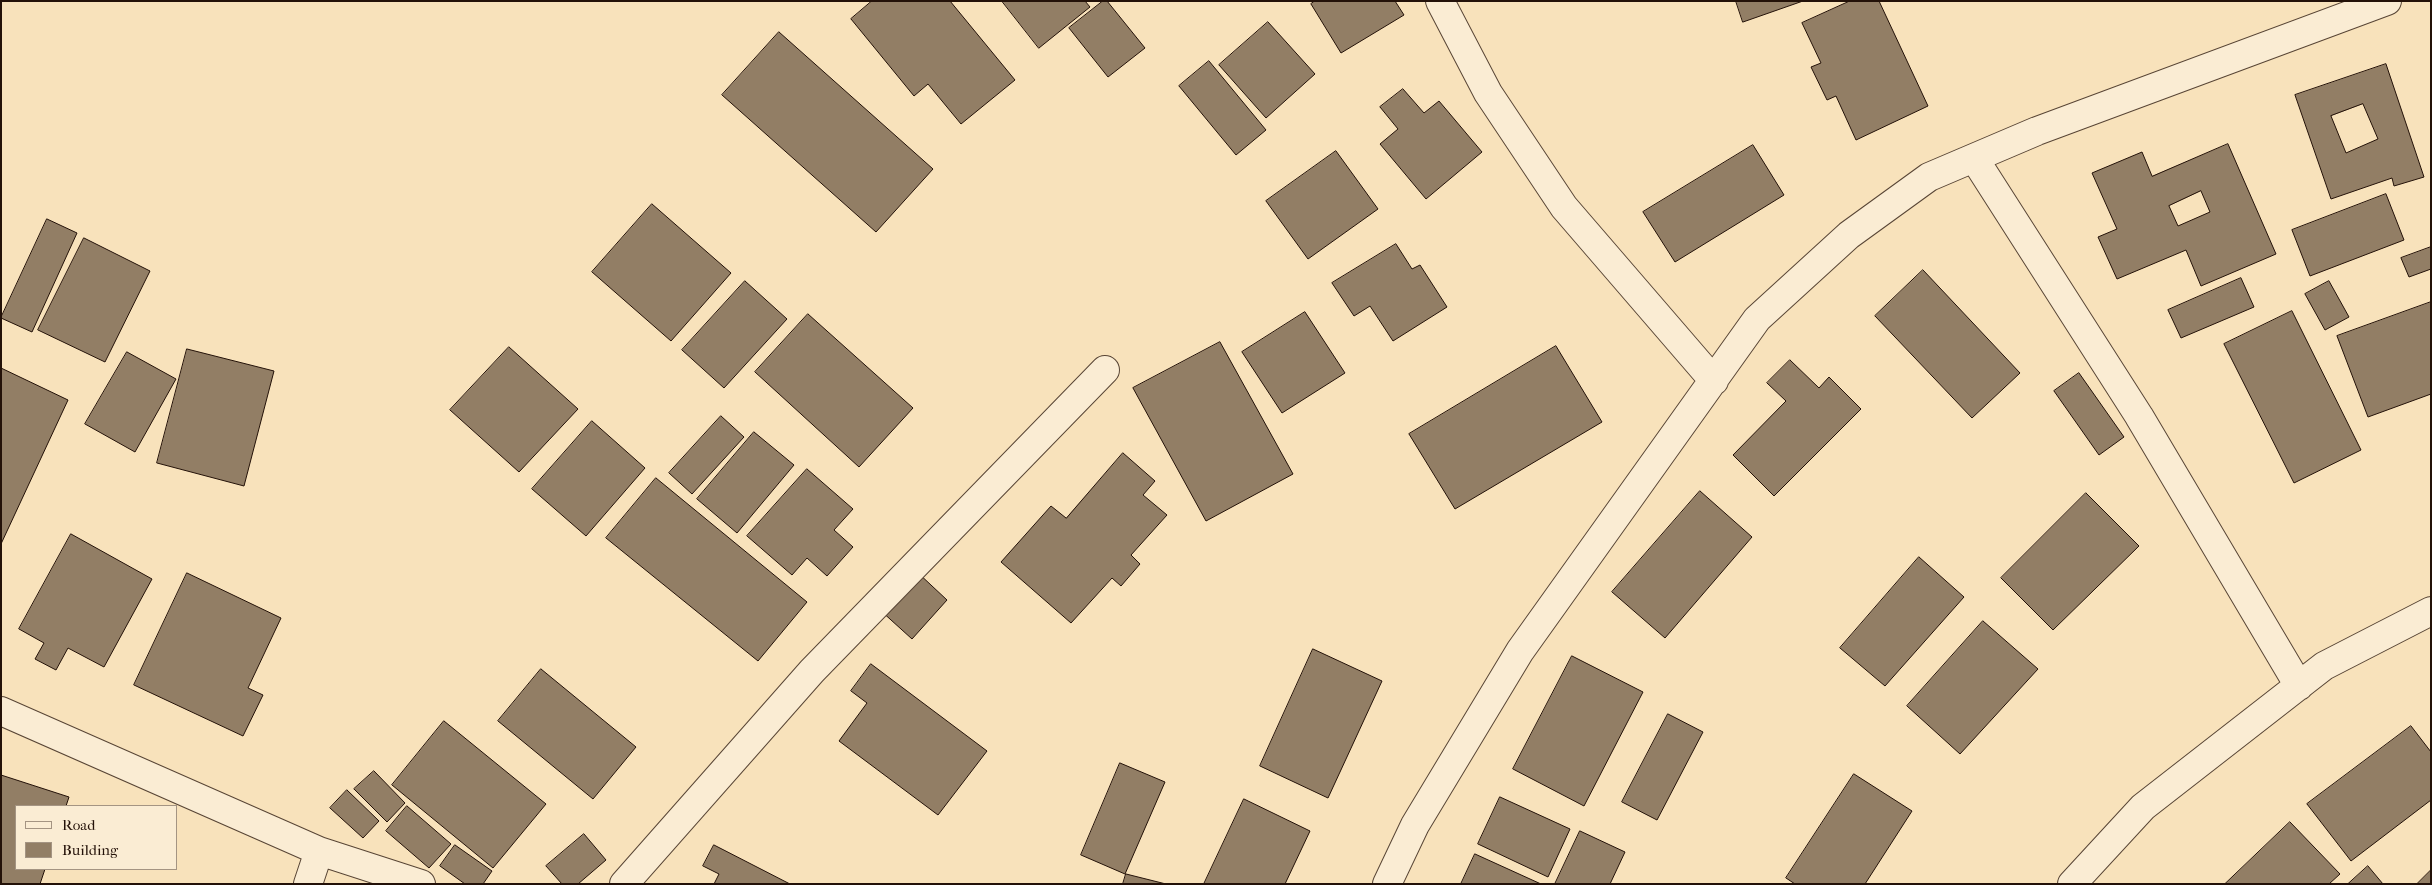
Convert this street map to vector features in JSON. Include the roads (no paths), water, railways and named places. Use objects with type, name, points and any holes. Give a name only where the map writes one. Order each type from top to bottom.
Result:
[{"type":"street","points":[[1440,1],[1488,93],[1564,208],[1714,381]]},
{"type":"street","points":[[1388,884],[1415,825],[1520,651],[1757,319],[1848,235],[1929,177],[2037,131],[2387,1]]},
{"type":"street","points":[[1974,158],[2139,416],[2299,686]]},
{"type":"street","points":[[624,884],[812,672],[1104,370]]},
{"type":"street","points":[[2072,884],[2143,807],[2324,666],[2431,611]]},
{"type":"street","points":[[1,711],[90,748],[319,851],[421,884]]},
{"type":"street","points":[[308,884],[319,851]]}]
